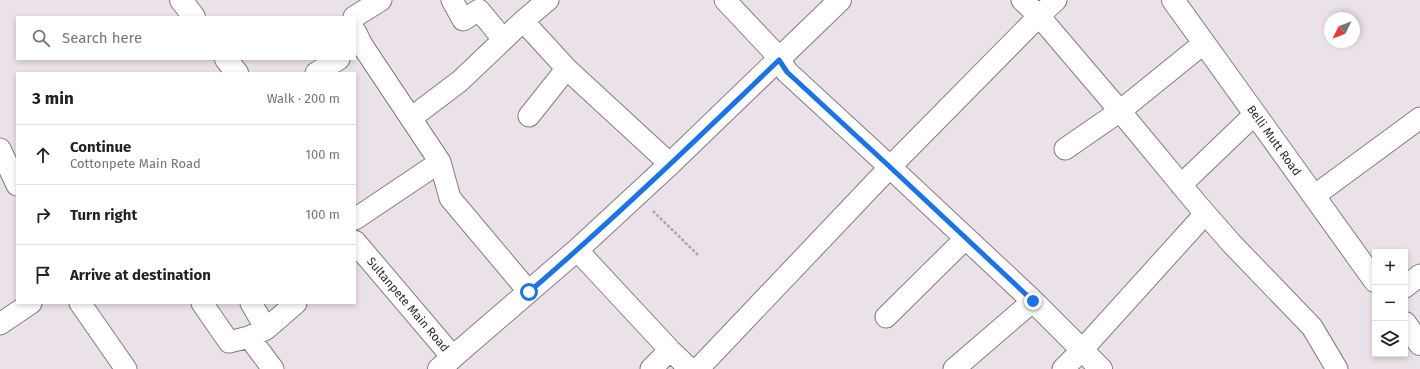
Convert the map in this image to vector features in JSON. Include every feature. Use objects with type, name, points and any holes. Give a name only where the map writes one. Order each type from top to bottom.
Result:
[{"type":"street","points":[[181,0],[193,16]]},
{"type":"street","points":[[356,16],[381,0]]},
{"type":"street","points":[[452,0],[463,20],[479,10],[503,39]]},
{"type":"street","points":[[410,118],[460,81],[503,39],[548,0]]},
{"type":"street","points":[[725,0],[772,49],[787,72],[1033,301],[1101,369]]},
{"type":"street","points":[[449,366],[637,195],[840,0]]},
{"type":"street","points":[[1022,0],[1039,16],[1205,214],[1312,327],[1337,369]]},
{"type":"street","points":[[698,369],[890,167],[1056,0]]},
{"type":"street","name":"Belli Mutt Road","points":[[1173,0],[1372,277]]},
{"type":"street","points":[[523,21],[568,70],[670,164]]},
{"type":"street","points":[[357,42],[440,162],[450,198],[529,292]]},
{"type":"street","points":[[1065,149],[1120,111],[1204,43]]},
{"type":"street","points":[[227,60],[236,72]]},
{"type":"street","points":[[318,72],[337,60]]},
{"type":"street","points":[[529,116],[560,77],[568,70]]},
{"type":"street","points":[[1181,186],[1255,114]]},
{"type":"street","points":[[1314,196],[1420,118]]},
{"type":"street","points":[[6,148],[10,181]]},
{"type":"street","points":[[356,218],[440,162]]},
{"type":"street","points":[[1063,369],[1205,214]]},
{"type":"street","points":[[886,317],[966,238]]},
{"type":"street","name":"Sultanpete Main Road","points":[[356,247],[444,348],[449,366]]},
{"type":"street","points":[[577,250],[670,350],[690,369]]},
{"type":"street","points":[[1408,285],[1420,275]]},
{"type":"street","points":[[954,369],[1033,301]]},
{"type":"street","points":[[0,324],[30,304]]},
{"type":"street","points":[[81,304],[126,369]]},
{"type":"street","points":[[203,304],[229,342],[258,333],[295,304]]},
{"type":"street","points":[[251,304],[258,333],[273,369]]},
{"type":"street","points":[[1408,327],[1420,344]]},
{"type":"street","points":[[651,369],[670,350]]},
{"type":"path","points":[[637,195],[698,254]]},
{"type":"route","points":[[529,292],[670,164],[779,60],[787,72],[1033,301]]}]
